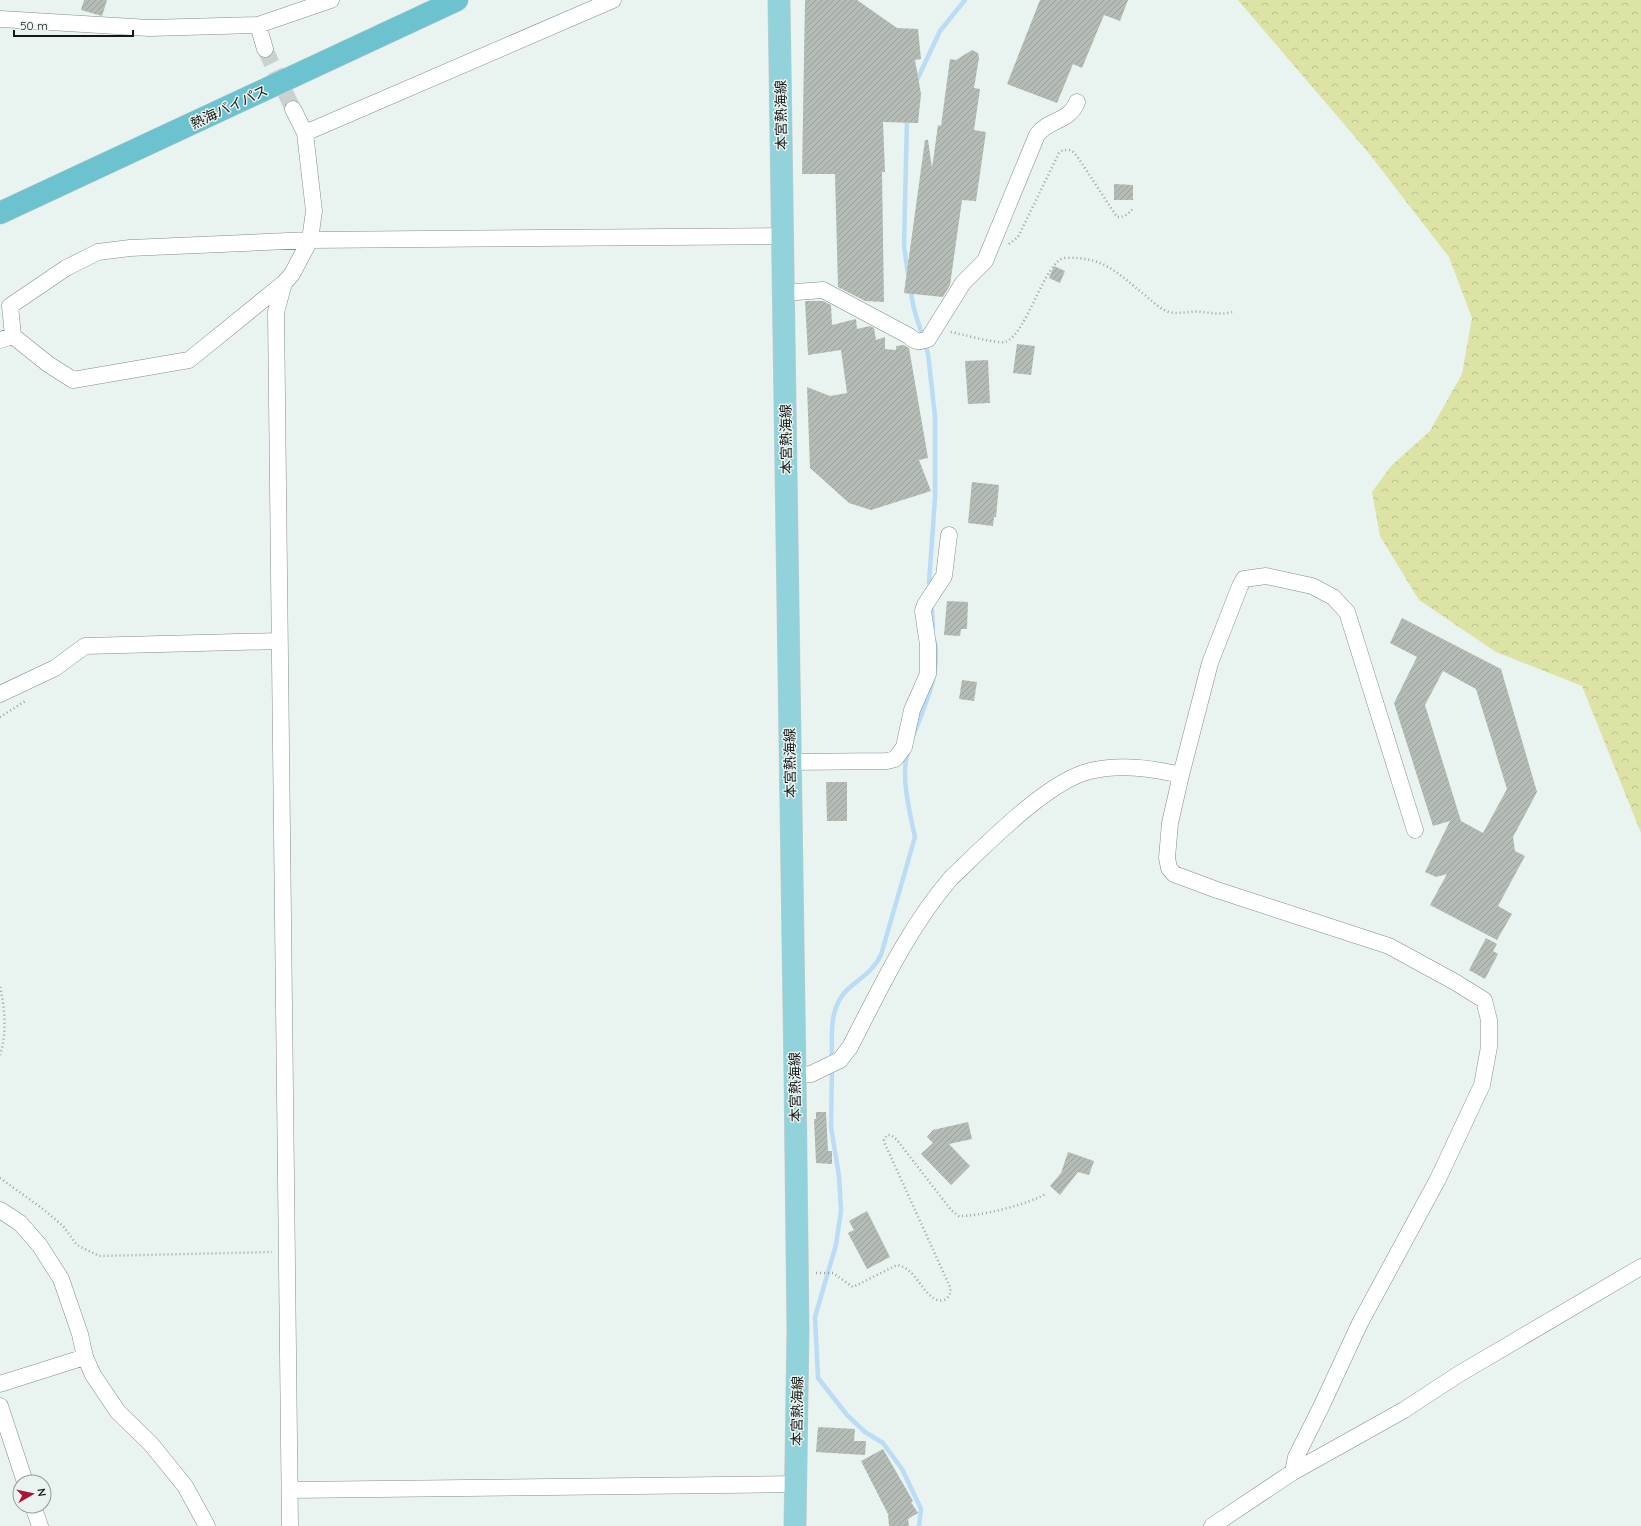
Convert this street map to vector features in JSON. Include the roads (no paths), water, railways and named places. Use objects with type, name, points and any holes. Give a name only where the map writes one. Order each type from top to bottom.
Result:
[{"type":"highway","name":"熱海バイパス","points":[[0,213],[457,0]]},
{"type":"main road","name":"本宮熱海線","points":[[779,0],[795,1076],[797,1276],[795,1526]]},
{"type":"street","points":[[1,19],[149,28],[258,25],[331,0]]},
{"type":"street","points":[[305,133],[613,0]]},
{"type":"street","points":[[258,25],[265,49]]},
{"type":"street","points":[[783,293],[823,290],[917,342],[928,339],[963,283],[985,261],[1037,135],[1042,128],[1070,114],[1077,102]]},
{"type":"street","points":[[293,109],[305,133],[314,211],[310,240],[292,274],[284,283],[189,360],[73,380],[6,338],[10,306],[66,268],[98,252],[130,248],[310,240],[783,236]]},
{"type":"street","points":[[284,283],[276,312],[290,1526]]},
{"type":"street","points":[[790,762],[887,761],[895,759],[902,752],[912,710],[928,674],[928,645],[923,610],[944,576],[949,535]]},
{"type":"street","points":[[1293,1472],[1300,1446],[1321,1407],[1360,1323],[1438,1179],[1482,1085],[1489,1046],[1489,1020],[1484,1000],[1390,946],[1174,874],[1169,868],[1168,851],[1170,823],[1210,662],[1244,579],[1266,576],[1312,586],[1333,597],[1347,612],[1415,830]]},
{"type":"street","points":[[0,694],[55,668],[85,646],[279,640]]},
{"type":"street","points":[[795,1076],[811,1074],[840,1060],[850,1047],[904,946],[939,892],[951,878],[1043,796],[1078,775],[1103,769],[1121,767],[1152,768],[1181,775]]},
{"type":"street","points":[[0,1210],[20,1223],[40,1246],[60,1279],[67,1302],[80,1334],[85,1357],[92,1375],[118,1412],[151,1444],[185,1486],[207,1526]]},
{"type":"street","points":[[1212,1526],[1293,1472],[1404,1410],[1459,1374],[1641,1267]]},
{"type":"street","points":[[0,1384],[85,1357]]},
{"type":"street","points":[[0,1406],[22,1474]]},
{"type":"street","points":[[290,1490],[796,1484]]},
{"type":"street","points":[[36,1514],[40,1526]]},
{"type":"waterway","points":[[916,82],[940,31],[965,0]]},
{"type":"waterway","points":[[907,118],[904,246],[908,274]]},
{"type":"waterway","points":[[910,288],[914,309],[928,354],[935,416],[935,498],[929,583]]},
{"type":"waterway","points":[[932,610],[933,628]]},
{"type":"waterway","points":[[914,734],[927,700],[933,678],[936,654],[935,642]]},
{"type":"waterway","points":[[832,1060],[832,1031],[834,1012],[837,1003],[842,995],[871,969],[881,955],[915,837],[908,806],[905,783],[908,753]]},
{"type":"waterway","points":[[832,1068],[831,1127],[839,1176],[841,1211],[836,1245],[815,1317],[818,1378],[847,1415],[865,1432],[883,1443],[902,1469],[921,1509],[919,1526]]},
{"type":"tunnel","points":[[265,49],[293,109]]}]
